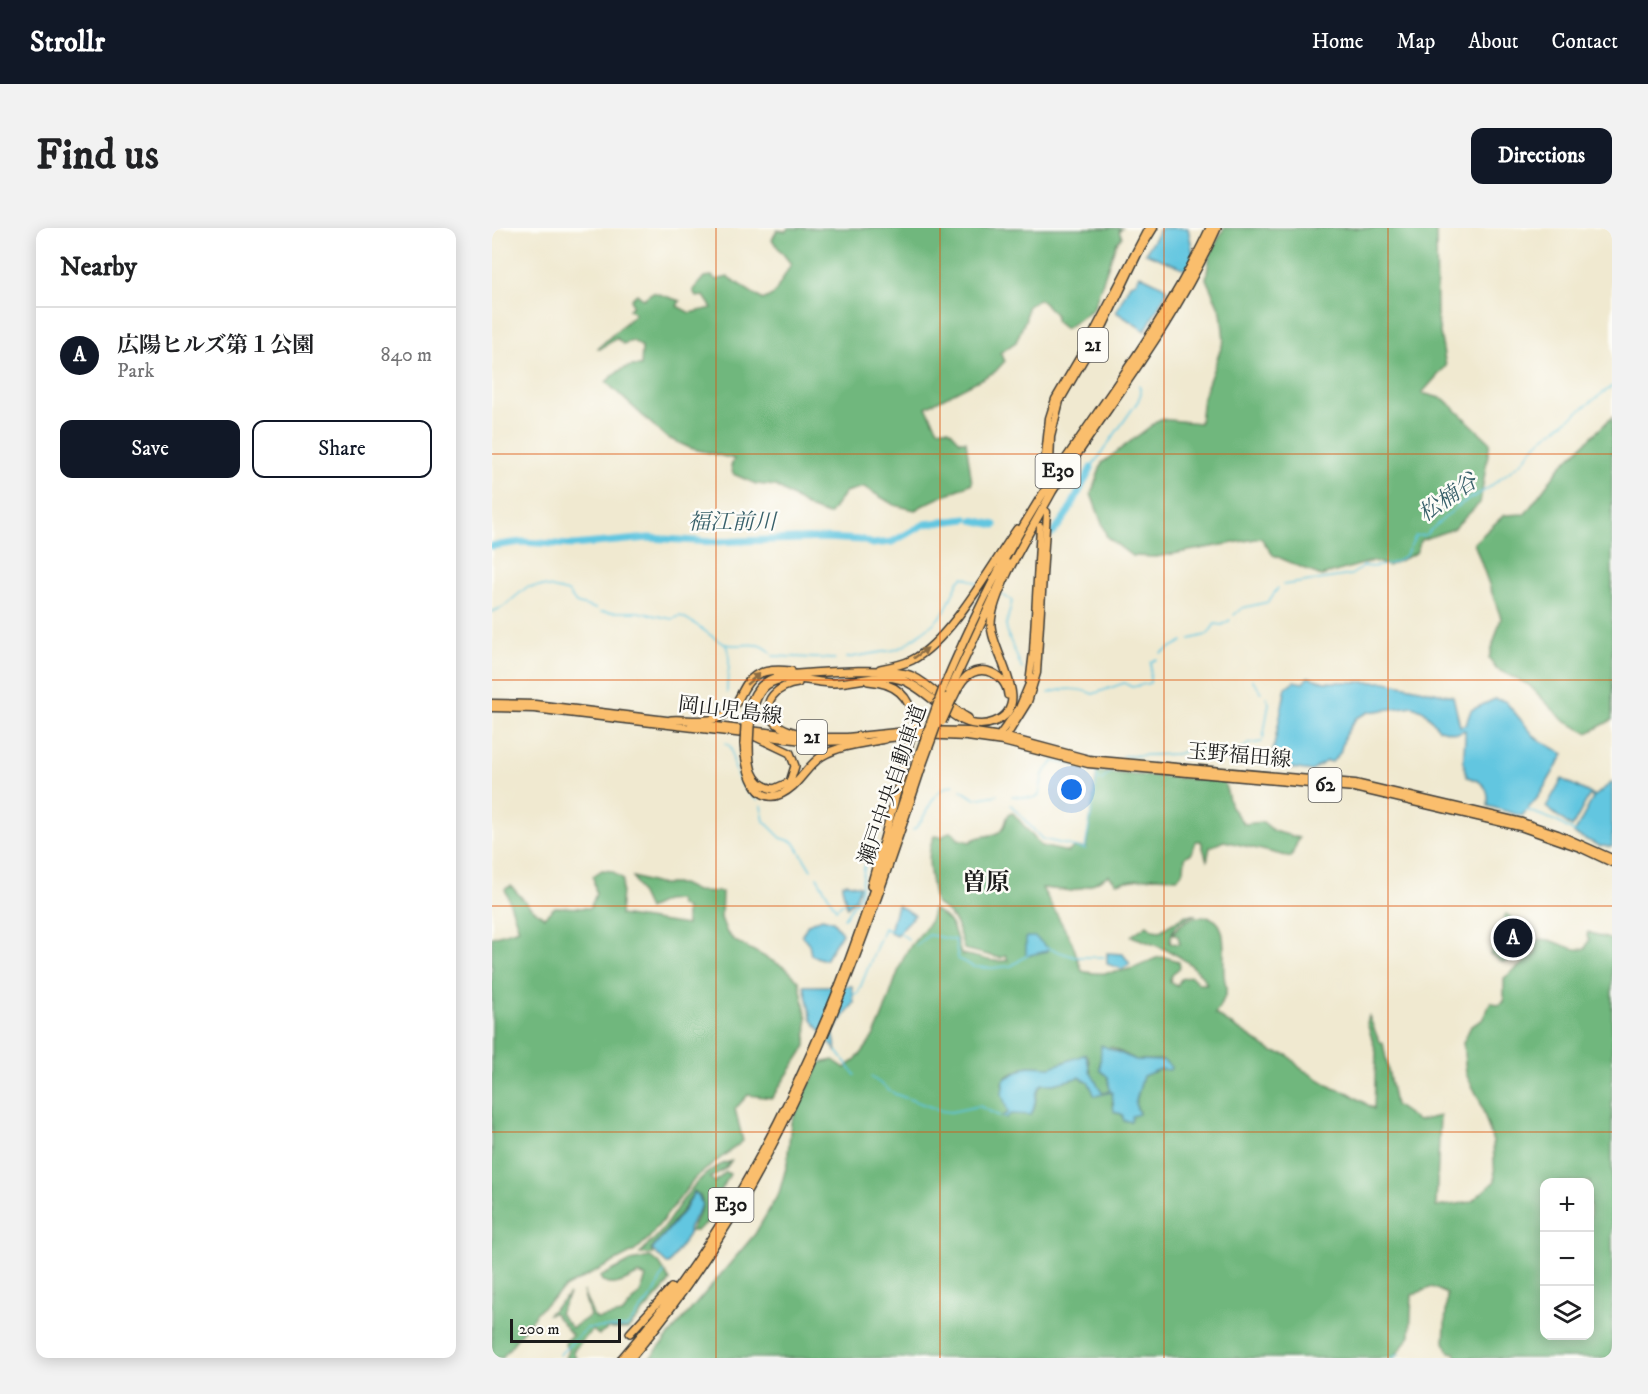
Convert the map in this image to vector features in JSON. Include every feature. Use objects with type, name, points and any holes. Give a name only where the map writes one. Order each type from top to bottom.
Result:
[{"type":"highway","name":"E30","points":[[1206,245],[1210,228]]},
{"type":"highway","name":"E30","points":[[1004,564],[1122,384],[1217,228]]},
{"type":"highway","name":"E30","points":[[1004,564],[1017,529],[1024,525],[1122,384]]},
{"type":"highway","points":[[866,672],[900,664],[924,652],[949,626],[979,585],[1004,564]]},
{"type":"highway","points":[[815,737],[783,728],[775,722],[769,708],[771,697],[783,686],[872,677],[899,679],[916,687],[968,722],[977,724],[995,722],[1003,716],[1013,699],[1010,680],[992,633],[991,621],[994,592],[1004,564]]},
{"type":"highway","name":"瀬戸中央自動車道","points":[[848,973],[855,944],[920,763],[1004,564]]},
{"type":"highway","points":[[671,720],[718,718],[728,711],[746,683],[760,672],[779,670],[815,673]]},
{"type":"highway","points":[[885,738],[824,755],[793,785],[783,792],[774,794],[764,793],[752,783],[745,769],[751,700],[764,681],[784,675],[891,672],[912,676],[932,689],[964,716],[978,721],[999,715],[1008,698],[1008,688],[994,673],[979,671],[965,678],[947,696]]},
{"type":"highway","points":[[748,726],[756,702],[767,685],[790,679],[816,682]]},
{"type":"highway","points":[[855,944],[914,722],[907,700],[896,688],[887,684],[856,680]]},
{"type":"highway","name":"瀬戸中央自動車道","points":[[633,1356],[697,1269],[733,1215],[778,1134],[848,973],[920,763],[928,749],[947,696]]},
{"type":"highway","points":[[746,744],[751,771],[761,785],[774,789],[790,782],[795,766],[790,753],[754,735]]},
{"type":"highway","name":"瀬戸中央自動車道","points":[[622,1358],[691,1267],[764,1148],[820,1041]]},
{"type":"highway","points":[[630,1333],[691,1267]]},
{"type":"main road","name":"21","points":[[1043,475],[1049,418],[1055,399],[1089,341],[1148,228]]},
{"type":"main road","name":"21","points":[[1050,466],[1051,437],[1060,401],[1104,325],[1138,254],[1154,228]]},
{"type":"main road","points":[[1001,739],[1028,702],[1036,674],[1047,512]]},
{"type":"main road","points":[[1001,739],[1019,708],[1029,684],[1034,651],[1040,526]]},
{"type":"main road","name":"岡山児島線","points":[[492,703],[671,720],[815,737],[943,729],[1001,739]]},
{"type":"main road","name":"岡山児島線","points":[[492,708],[519,705],[818,742],[948,735],[1001,739]]},
{"type":"main road","name":"玉野福田線","points":[[1001,739],[1017,746],[1042,747],[1089,759],[1369,786],[1534,826],[1612,858]]},
{"type":"main road","name":"玉野福田線","points":[[1001,739],[1088,764],[1361,790],[1520,827],[1580,848],[1612,863]]},
{"type":"green space","points":[[788,228],[1122,228],[1119,231],[1122,237],[1116,244],[1093,309],[1065,329],[1055,321],[1055,314],[1039,299],[1027,307],[1026,318],[1016,342],[1000,353],[1005,361],[995,372],[926,407],[938,429],[949,429],[960,441],[966,441],[972,483],[915,510],[894,505],[864,487],[845,492],[829,515],[811,509],[776,486],[756,484],[733,474],[731,466],[734,459],[690,448],[666,437],[606,382],[626,368],[641,366],[642,347],[633,341],[623,344],[617,338],[600,349],[598,348],[635,314],[629,309],[633,306],[631,299],[637,294],[643,299],[653,292],[680,301],[677,306],[690,313],[712,308],[704,296],[696,297],[693,290],[704,277],[712,276],[716,280],[728,277],[763,300],[774,294],[791,264],[772,240],[777,230],[786,231]]},
{"type":"green space","points":[[1224,228],[1436,228],[1437,316],[1446,366],[1422,393],[1444,399],[1490,442],[1480,503],[1453,529],[1421,540],[1416,553],[1388,566],[1373,561],[1321,576],[1273,555],[1261,538],[1156,557],[1132,556],[1107,537],[1091,494],[1102,463],[1160,419],[1200,423],[1203,397],[1224,340],[1221,312],[1206,279],[1210,255]]},
{"type":"green space","points":[[1612,417],[1612,720],[1588,733],[1564,721],[1529,685],[1496,669],[1489,658],[1501,618],[1474,543],[1504,515],[1525,514],[1560,467]]},
{"type":"green space","points":[[1097,772],[1224,781],[1231,807],[1244,824],[1263,822],[1274,831],[1299,838],[1291,857],[1224,841],[1210,847],[1207,861],[1201,841],[1196,841],[1192,853],[1185,857],[1184,870],[1178,878],[1152,877],[1116,883],[1109,875],[1091,885],[1072,891],[1042,888],[1072,942],[1082,971],[1087,972],[1106,973],[1124,970],[1164,957],[1179,962],[1180,967],[1171,976],[1170,982],[1177,986],[1181,979],[1191,976],[1199,984],[1207,984],[1201,975],[1184,960],[1163,948],[1131,936],[1147,925],[1153,930],[1160,931],[1186,915],[1196,915],[1181,921],[1172,932],[1170,943],[1180,944],[1178,936],[1173,934],[1184,922],[1200,917],[1210,918],[1217,922],[1223,937],[1226,991],[1215,1014],[1273,1052],[1288,1055],[1300,1068],[1333,1088],[1349,1093],[1374,1109],[1376,1052],[1367,1023],[1369,1016],[1379,1041],[1383,1043],[1395,1105],[1418,1121],[1440,1116],[1436,1207],[1471,1202],[1495,1181],[1493,1142],[1480,1101],[1466,1074],[1463,1043],[1471,1026],[1482,1020],[1491,1002],[1499,1005],[1504,1002],[1504,978],[1535,954],[1537,940],[1549,940],[1573,948],[1585,949],[1589,940],[1588,932],[1612,940],[1612,1358],[1457,1358],[1455,1353],[1449,1352],[1444,1342],[1447,1294],[1432,1287],[1412,1295],[1410,1336],[1394,1358],[650,1358],[755,1234],[779,1193],[787,1164],[791,1122],[820,1063],[833,1060],[845,1068],[868,1045],[883,1016],[905,955],[929,922],[933,909],[950,923],[961,954],[991,960],[1008,960],[1006,956],[1000,958],[964,949],[952,917],[935,903],[929,861],[934,836],[942,837],[949,832],[954,833],[958,839],[970,842],[973,839],[996,834],[1004,826],[1009,814],[1013,813],[1041,846],[1068,852],[1074,847],[1086,848]],"holes":[[[1111,1047],[1136,1060],[1160,1060],[1167,1069],[1160,1069],[1143,1076],[1135,1104],[1139,1112],[1132,1116],[1131,1121],[1124,1120],[1122,1114],[1116,1113],[1112,1104],[1114,1096],[1111,1091],[1107,1092],[1110,1091],[1108,1076],[1100,1065],[1101,1057]],[[1084,1055],[1088,1056],[1092,1076],[1103,1094],[1095,1096],[1089,1083],[1080,1077],[1053,1084],[1042,1084],[1037,1091],[1032,1113],[1011,1114],[1003,1117],[1008,1113],[1002,1082],[1007,1076],[1028,1066],[1051,1067]]]},
{"type":"green space","points":[[602,870],[612,871],[623,879],[620,915],[686,925],[686,909],[680,905],[678,900],[665,901],[648,909],[633,877],[658,884],[682,884],[696,891],[722,892],[721,918],[727,933],[735,941],[786,968],[799,981],[807,1018],[806,1046],[772,1098],[748,1095],[735,1109],[743,1141],[696,1177],[649,1238],[635,1251],[566,1287],[538,1311],[502,1358],[492,1358],[492,937],[519,929],[505,889],[511,886],[530,907],[544,917],[555,907],[590,908],[596,894],[593,876]]},
{"type":"green space","points":[[1506,914],[1525,927],[1529,942],[1521,957],[1503,962],[1490,954]]},
{"type":"green space","points":[[731,1161],[726,1168],[710,1178],[715,1182],[726,1172],[730,1174],[715,1202],[716,1209],[708,1222],[696,1231],[690,1231],[703,1205],[700,1196],[694,1191],[685,1207],[651,1250],[653,1254],[640,1254],[659,1234],[698,1181],[719,1166]]},
{"type":"green space","points":[[650,1257],[659,1263],[670,1280],[668,1284],[628,1329],[608,1329],[599,1335],[592,1330],[573,1351],[576,1358],[565,1358],[569,1350],[565,1345],[566,1340],[572,1335],[554,1313],[548,1314],[569,1294],[559,1313],[572,1328],[590,1316],[583,1291],[597,1319],[622,1314],[640,1293],[646,1277],[639,1274],[623,1282],[607,1284],[600,1277],[631,1261]]},
{"type":"water","points":[[1161,228],[1188,228],[1194,258],[1188,270],[1145,253]]},
{"type":"water","points":[[1140,275],[1165,287],[1167,291],[1145,331],[1116,312],[1130,284],[1136,282]]},
{"type":"water","points":[[1308,677],[1325,682],[1386,682],[1453,696],[1460,726],[1466,724],[1471,710],[1495,699],[1505,701],[1536,738],[1564,754],[1539,796],[1522,816],[1488,806],[1488,794],[1484,786],[1467,777],[1464,759],[1465,730],[1457,733],[1439,729],[1424,711],[1413,706],[1369,712],[1356,718],[1345,735],[1340,753],[1332,762],[1326,761],[1312,771],[1270,765],[1286,687],[1294,681],[1303,683]]},
{"type":"water","points":[[1562,779],[1595,796],[1612,782],[1612,847],[1600,846],[1574,834],[1593,798],[1591,796],[1572,827],[1546,807]]},
{"type":"water","points":[[842,884],[860,886],[856,898],[847,907]]},
{"type":"water","points":[[897,905],[915,915],[896,935],[890,932]]},
{"type":"water","points":[[822,918],[833,921],[842,933],[825,960],[811,955],[809,944],[802,935],[808,924]]},
{"type":"water","points":[[1026,937],[1035,937],[1048,948],[1047,951],[1026,956]]},
{"type":"water","points":[[1107,953],[1123,954],[1130,964],[1122,969],[1107,964]]},
{"type":"water","points":[[804,986],[852,986],[854,1003],[833,1032],[837,1052],[812,1020]]},
{"type":"water","points":[[1101,1045],[1136,1060],[1164,1061],[1171,1067],[1170,1070],[1160,1069],[1143,1076],[1135,1104],[1139,1114],[1132,1116],[1131,1121],[1124,1121],[1122,1114],[1114,1112],[1112,1092],[1095,1096],[1089,1083],[1080,1077],[1054,1084],[1042,1084],[1037,1091],[1031,1115],[1011,1114],[1006,1118],[1001,1117],[1008,1113],[1002,1094],[1004,1079],[1028,1066],[1051,1067],[1086,1054],[1090,1071],[1103,1094],[1110,1091],[1108,1077],[1100,1070]]},
{"type":"water","points":[[694,1192],[698,1195],[702,1205],[688,1229],[689,1234],[667,1264],[652,1250],[686,1208]]},
{"type":"waterway","points":[[1194,282],[1198,273]]},
{"type":"waterway","points":[[1091,468],[1138,401],[1141,393],[1139,385]]},
{"type":"waterway","name":"松楠谷","points":[[1283,585],[1351,575],[1364,566],[1381,566],[1402,558],[1416,536],[1425,535],[1459,505],[1487,489],[1522,462],[1537,443],[1612,386]]},
{"type":"waterway","name":"福江前川","points":[[1053,533],[1069,511],[1091,468]]},
{"type":"waterway","name":"福江前川","points":[[492,546],[521,542],[573,545],[649,538],[712,542],[825,538],[863,540],[872,544],[892,542],[925,524],[966,519]]},
{"type":"waterway","name":"福江前川","points":[[973,520],[995,525]]},
{"type":"waterway","name":"松楠谷","points":[[846,658],[894,650],[904,646],[934,623],[945,611],[959,580],[964,577],[979,584]]},
{"type":"waterway","name":"松楠谷","points":[[492,612],[503,607],[527,587],[544,586],[568,592],[576,603],[596,609]]},
{"type":"waterway","name":"松楠谷","points":[[1234,615],[1242,608],[1268,602],[1278,588]]},
{"type":"waterway","name":"松楠谷","points":[[1000,593],[1012,601],[1006,625],[1022,669]]},
{"type":"waterway","name":"松楠谷","points":[[601,612],[638,612],[672,619],[680,616],[725,644],[756,645],[766,648],[771,653]]},
{"type":"waterway","name":"松楠谷","points":[[1208,634],[1215,624],[1222,625],[1230,620]]},
{"type":"waterway","name":"松楠谷","points":[[1190,639],[1206,635]]},
{"type":"waterway","name":"松楠谷","points":[[1161,653],[1183,641]]},
{"type":"waterway","points":[[726,645],[729,663],[727,693]]},
{"type":"waterway","name":"松楠谷","points":[[773,656],[835,659]]},
{"type":"waterway","name":"松楠谷","points":[[1049,693],[1071,689],[1093,694],[1124,683],[1132,687],[1150,683],[1151,662],[1157,659]]},
{"type":"waterway","points":[[1252,679],[1261,692]]},
{"type":"waterway","points":[[1263,739],[1269,703],[1266,697]]},
{"type":"waterway","points":[[1123,756],[1177,754],[1190,749],[1216,748],[1233,756],[1248,744],[1262,742]]},
{"type":"waterway","points":[[725,743],[731,747],[735,770],[741,783],[757,800]]},
{"type":"waterway","points":[[1012,796],[1032,798],[1039,796],[1043,774],[1054,761],[1096,770],[1097,779],[1102,780],[1112,771]]},
{"type":"waterway","points":[[1011,805],[1042,839],[1085,849],[1097,779]]},
{"type":"waterway","points":[[913,830],[939,792],[954,785]]},
{"type":"waterway","points":[[961,790],[975,799],[997,795]]},
{"type":"waterway","points":[[761,806],[764,821],[781,838],[794,842],[811,870]]},
{"type":"waterway","points":[[1527,810],[1556,821],[1576,833]]},
{"type":"waterway","points":[[844,918],[860,896],[868,843],[876,832]]},
{"type":"waterway","points":[[817,877],[836,909],[843,903]]},
{"type":"waterway","points":[[853,994],[858,993],[884,928],[891,931]]},
{"type":"waterway","points":[[899,932],[908,939]]},
{"type":"waterway","points":[[916,946],[929,935],[955,940],[958,959],[974,967],[1011,966],[1028,955]]},
{"type":"waterway","points":[[1047,948],[1075,957],[1104,957]]},
{"type":"waterway","points":[[837,1051],[855,1075]]},
{"type":"waterway","points":[[871,1077],[895,1094],[942,1111],[951,1112],[979,1106],[1001,1117]]},
{"type":"waterway","points":[[559,1355],[587,1328],[627,1327],[655,1292],[664,1272]]},
{"type":"waterway","points":[[1392,1358],[1399,1354]]},
{"type":"tunnel","points":[[1049,484],[1050,466]]},
{"type":"tunnel","points":[[1042,495],[1043,475]]},
{"type":"place","name":"広陽ヒルズ第１公園","points":[[1513,938]]},
{"type":"district","name":"曽原","points":[[986,883]]}]
